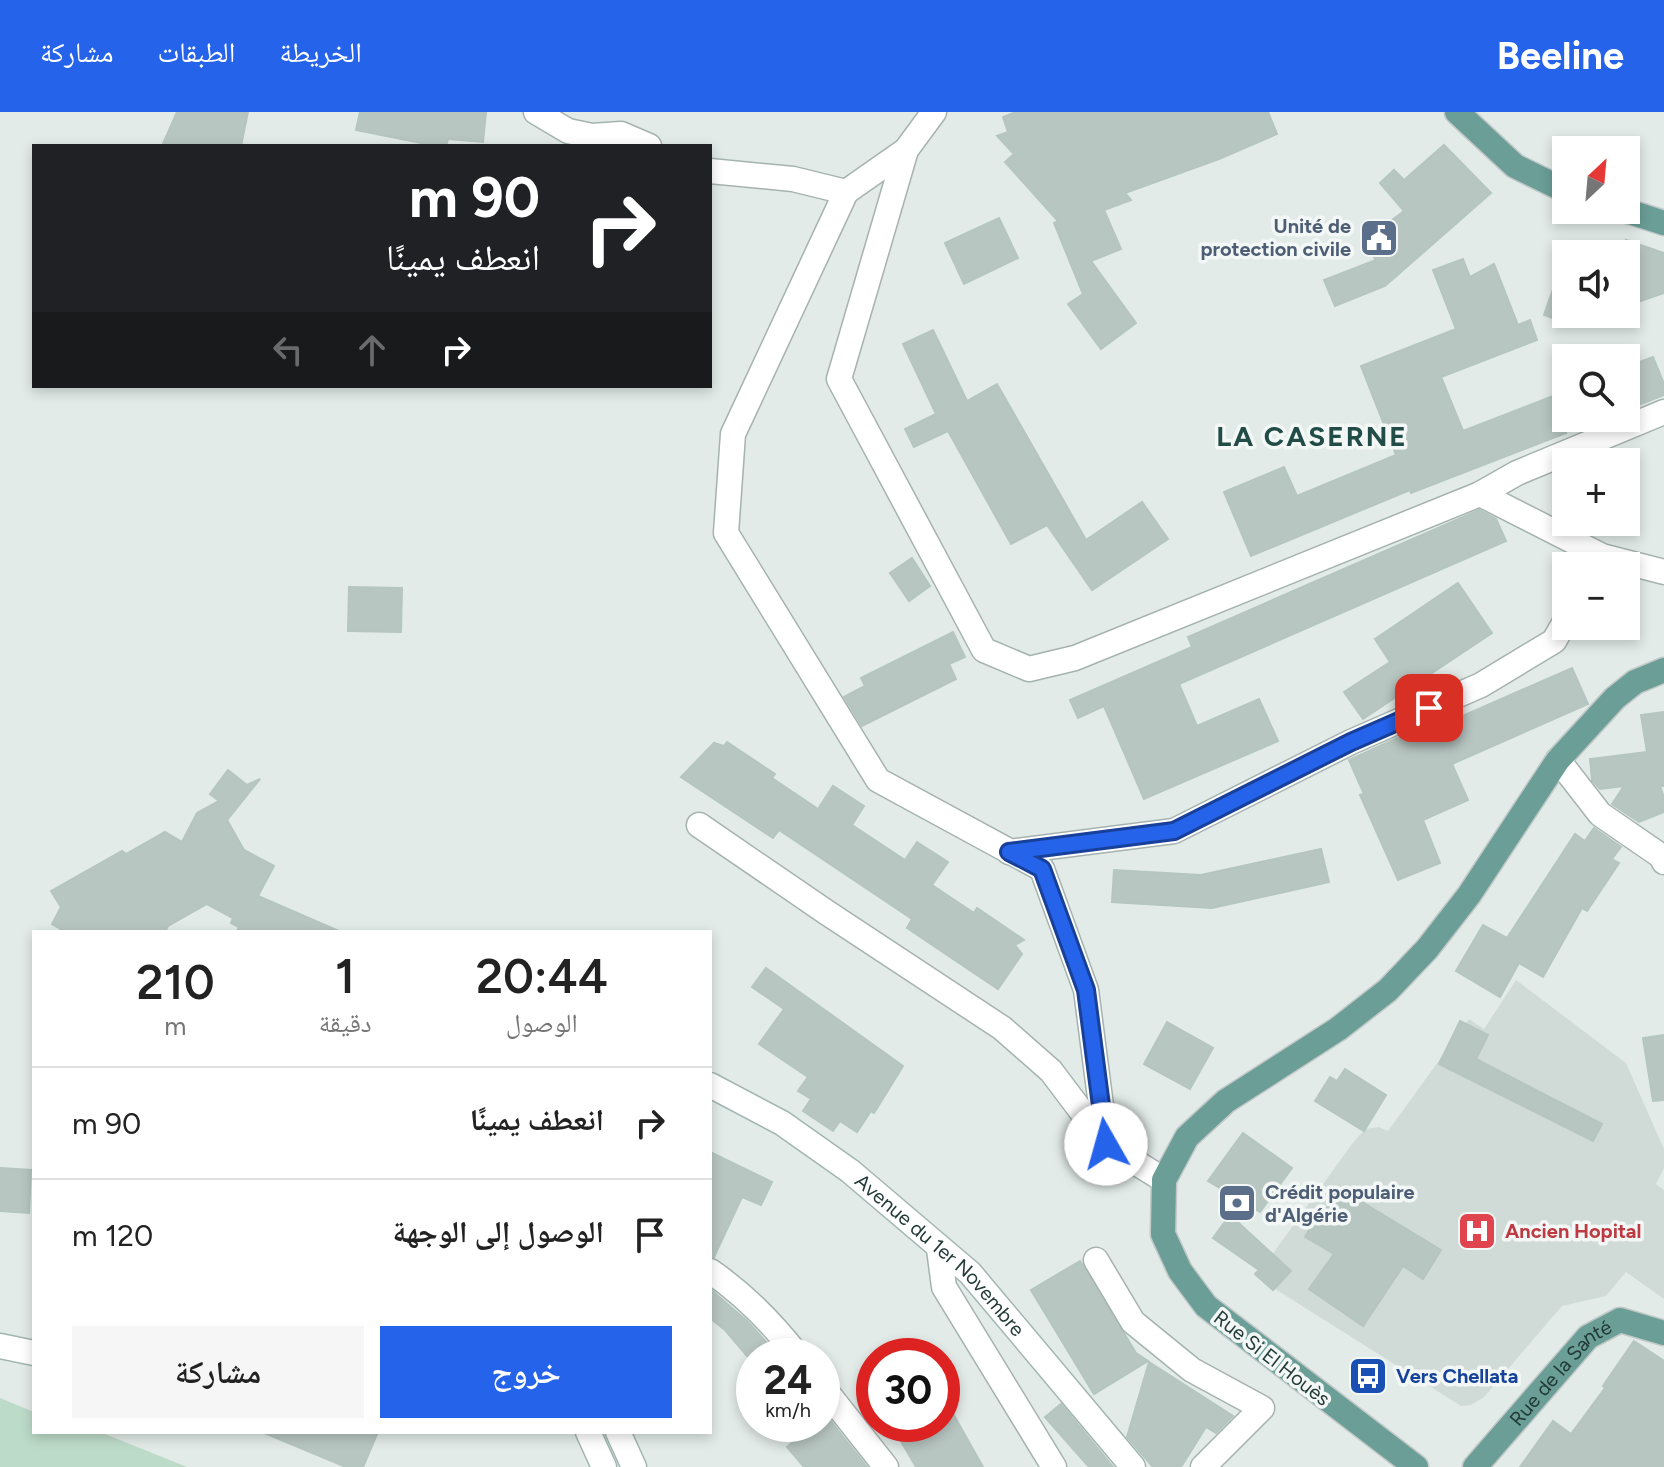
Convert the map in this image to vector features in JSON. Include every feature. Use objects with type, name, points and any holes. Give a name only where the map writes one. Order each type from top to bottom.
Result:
[{"type":"main road","points":[[1457,112],[1515,166],[1552,184]]},
{"type":"main road","points":[[1640,215],[1664,223]]},
{"type":"main road","name":"Rue Si El Houès","points":[[1416,1467],[1206,1306],[1180,1271],[1163,1234],[1164,1180],[1187,1137],[1226,1101],[1338,1029],[1388,990],[1427,949],[1469,895],[1558,760],[1615,698],[1635,682],[1664,670]]},
{"type":"main road","name":"Rue de la Santé","points":[[1475,1467],[1588,1337],[1620,1320],[1664,1333]]},
{"type":"street","points":[[536,112],[568,131],[592,136],[621,134],[644,144]]},
{"type":"street","points":[[934,112],[906,150],[846,192],[733,434],[726,533],[878,780],[1042,869],[1086,990],[1106,1144]]},
{"type":"street","points":[[906,150],[839,379],[984,650],[1029,669],[1075,658],[1480,494],[1517,473],[1664,412]]},
{"type":"street","points":[[712,171],[793,179],[846,192]]},
{"type":"street","points":[[1480,494],[1584,552]]},
{"type":"street","points":[[1640,568],[1664,572]]},
{"type":"street","points":[[1009,852],[1174,831],[1351,742],[1481,685],[1555,640]]},
{"type":"street","points":[[1558,760],[1600,814],[1661,856],[1664,862]]},
{"type":"street","points":[[699,825],[1002,1028],[1051,1071],[1106,1144],[1164,1180]]},
{"type":"street","name":"Avenue du 1er Novembre","points":[[712,1086],[782,1123],[839,1163],[970,1273],[1133,1467]]},
{"type":"street","points":[[939,1249],[944,1287],[1054,1467]]},
{"type":"street","points":[[1096,1260],[1133,1322],[1192,1370],[1262,1408],[1203,1467]]},
{"type":"street","points":[[712,1272],[784,1338]]},
{"type":"street","points":[[0,1346],[32,1353]]},
{"type":"street","points":[[840,1409],[886,1467]]},
{"type":"street","points":[[589,1434],[604,1467]]},
{"type":"street","points":[[619,1434],[634,1467]]},
{"type":"shaded area","name":"Ancien Hopital","points":[[1516,980],[1626,1063],[1664,1149],[1664,1168],[1656,1184],[1664,1190],[1664,1299],[1626,1272],[1606,1296],[1562,1306],[1484,1397],[1471,1405],[1461,1406],[1256,1277],[1365,1129],[1379,1127],[1388,1131],[1469,1019],[1484,1029]]},
{"type":"green space","points":[[0,1398],[32,1411],[32,1434],[105,1434],[187,1467],[0,1467]]},
{"type":"building","points":[[177,112],[248,112],[241,144],[163,144]]},
{"type":"building","points":[[360,112],[486,112],[483,142],[448,139],[447,144],[426,144],[356,130]]},
{"type":"building","points":[[1016,112],[1268,112],[1277,134],[1125,193],[1131,200],[1104,210],[1121,249],[1091,261],[1136,323],[1101,349],[1068,304],[1083,294],[1054,223],[1058,221],[1005,162],[1014,154],[997,136],[1008,132],[1003,117]]},
{"type":"building","points":[[1444,145],[1491,193],[1385,286],[1335,306],[1324,280],[1376,260],[1363,242],[1404,211],[1380,183],[1394,170],[1404,180]]},
{"type":"building","points":[[999,218],[1018,258],[964,284],[945,243]]},
{"type":"building","points":[[1640,245],[1664,253],[1664,293],[1640,301]]},
{"type":"building","points":[[1463,259],[1470,277],[1494,264],[1518,325],[1530,320],[1537,340],[1441,377],[1463,431],[1552,396],[1552,432],[1566,433],[1411,493],[1410,490],[1251,556],[1224,492],[1284,467],[1297,496],[1396,455],[1361,366],[1456,329],[1433,270]]},
{"type":"building","points":[[1552,292],[1552,318],[1544,315]]},
{"type":"building","points":[[933,330],[967,401],[997,384],[1086,540],[1142,502],[1168,539],[1092,590],[1047,525],[1011,544],[948,431],[914,447],[905,429],[936,414],[903,344]]},
{"type":"building","points":[[1653,357],[1664,384],[1664,395],[1640,404],[1640,362]]},
{"type":"building","points":[[1479,510],[1496,519],[1506,541],[1179,684],[1197,726],[1259,699],[1278,741],[1144,799],[1104,706],[1078,718],[1070,700],[1192,647],[1188,637]]},
{"type":"building","points":[[912,558],[930,586],[909,601],[890,573]]},
{"type":"building","points":[[1458,583],[1492,633],[1363,719],[1344,692],[1390,662],[1375,639]]},
{"type":"building","points":[[349,587],[402,588],[401,632],[348,631]]},
{"type":"building","points":[[953,632],[965,657],[949,664],[956,679],[862,726],[844,697],[865,686],[861,678]]},
{"type":"building","points":[[1572,668],[1588,704],[1452,764],[1468,800],[1423,820],[1440,863],[1398,880],[1360,795],[1364,794],[1349,760],[1437,720],[1440,726]]},
{"type":"building","points":[[1664,712],[1664,786],[1660,786],[1664,812],[1639,822],[1612,804],[1624,786],[1600,789],[1592,780],[1590,759],[1647,752],[1641,715]]},
{"type":"building","points":[[727,742],[775,774],[772,778],[818,809],[833,786],[864,806],[852,825],[905,860],[917,842],[948,862],[932,885],[974,913],[977,908],[1024,940],[1015,945],[1022,954],[998,989],[907,928],[912,919],[779,830],[773,838],[681,777],[714,743],[724,746]]},
{"type":"building","points":[[228,770],[247,785],[260,779],[227,820],[244,850],[274,866],[258,896],[336,930],[238,930],[239,927],[231,923],[233,918],[207,904],[166,930],[62,930],[52,924],[61,907],[51,891],[122,851],[126,854],[165,832],[182,842],[197,813],[219,801],[210,794]]},
{"type":"building","points":[[1594,828],[1621,847],[1612,859],[1619,863],[1587,911],[1582,908],[1543,977],[1519,963],[1500,997],[1456,971],[1483,925],[1507,938],[1575,834],[1585,841]]},
{"type":"building","points":[[1321,849],[1329,882],[1212,908],[1112,902],[1114,870],[1201,875]]},
{"type":"building","points":[[766,968],[903,1066],[874,1113],[871,1111],[857,1132],[840,1121],[833,1131],[803,1111],[811,1099],[798,1091],[808,1077],[759,1044],[784,1009],[752,987]]},
{"type":"building","points":[[1460,1021],[1488,1035],[1476,1059],[1602,1124],[1593,1141],[1439,1064]]},
{"type":"building","points":[[1167,1022],[1213,1048],[1190,1089],[1144,1064]]},
{"type":"building","points":[[1664,1035],[1664,1100],[1653,1101],[1643,1038]]},
{"type":"building","points":[[1345,1069],[1386,1095],[1364,1131],[1315,1101],[1330,1077],[1337,1081]]},
{"type":"building","points":[[1243,1133],[1292,1168],[1260,1212],[1208,1181]]},
{"type":"building","points":[[712,1153],[772,1182],[761,1205],[742,1197],[714,1257]]},
{"type":"building","points":[[0,1168],[31,1170],[29,1213],[0,1211]]},
{"type":"building","points":[[1339,1188],[1441,1250],[1423,1279],[1403,1266],[1363,1326],[1309,1289],[1334,1254],[1305,1237],[1314,1221],[1318,1223]]},
{"type":"building","points":[[1230,1215],[1291,1271],[1273,1290],[1255,1274],[1259,1270],[1213,1238]]},
{"type":"building","points":[[1080,1261],[1136,1353],[1148,1361],[1094,1394],[1031,1290]]},
{"type":"building","points":[[712,1291],[763,1338],[736,1338],[736,1343],[712,1320]]},
{"type":"building","points":[[1634,1341],[1664,1361],[1664,1467],[1520,1467],[1553,1421],[1571,1434]]},
{"type":"building","points":[[1149,1362],[1233,1416],[1216,1433],[1206,1427],[1181,1467],[1153,1467],[1127,1437]]},
{"type":"building","points":[[1061,1404],[1113,1467],[1089,1467],[1045,1417]]},
{"type":"building","points":[[960,1426],[983,1467],[916,1467],[901,1442],[960,1442]]},
{"type":"building","points":[[840,1433],[867,1467],[804,1467],[787,1447],[793,1442],[840,1442]]},
{"type":"building","points":[[267,1434],[377,1434],[363,1467],[346,1467]]},
{"type":"place","name":"Unité de protection civile","points":[[1379,238]]},
{"type":"place","name":"Crédit populaire d'Algérie","points":[[1237,1203]]},
{"type":"place","name":"Ancien Hopital","points":[[1477,1231]]},
{"type":"place","name":"Vers Chellata","points":[[1368,1376]]},
{"type":"district","name":"LA CASERNE","points":[[1312,436]]},
{"type":"route","points":[[1106,1144],[1086,990],[1042,869],[1009,852],[1174,831],[1351,742],[1429,708]]}]
